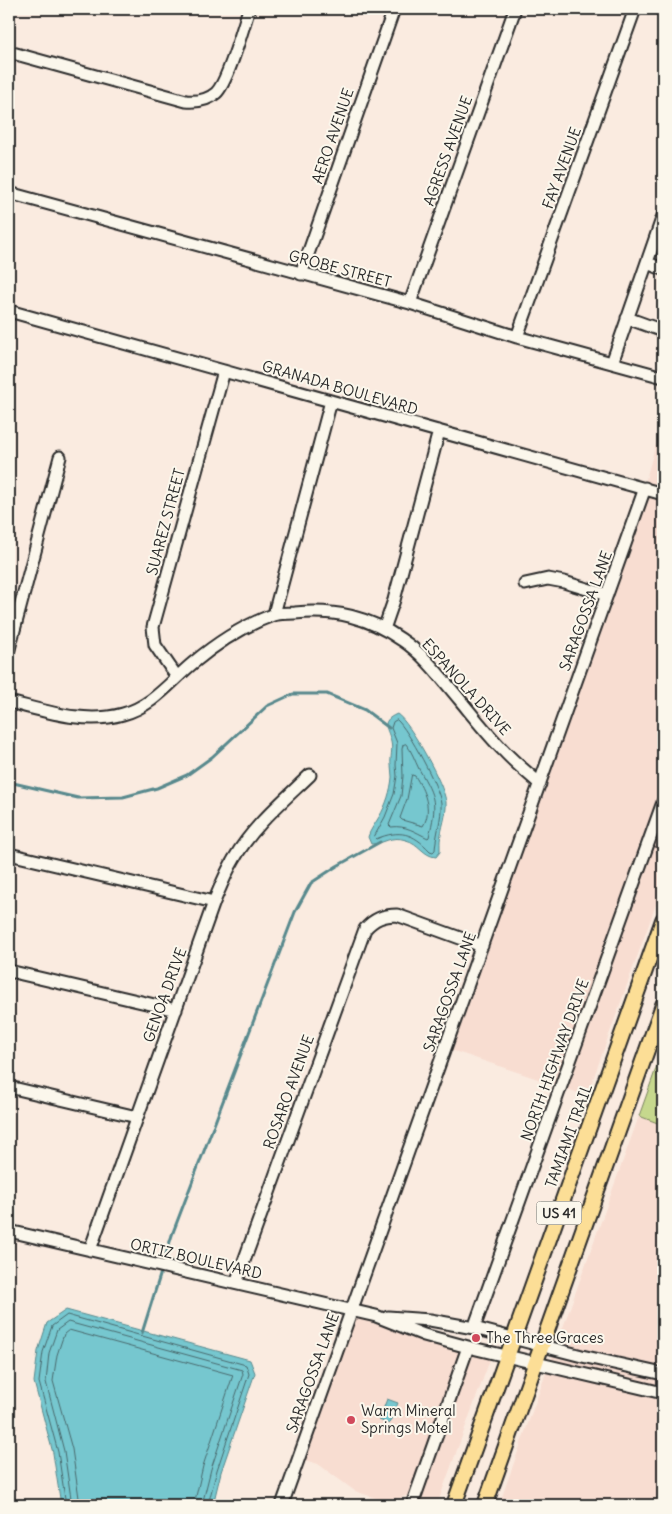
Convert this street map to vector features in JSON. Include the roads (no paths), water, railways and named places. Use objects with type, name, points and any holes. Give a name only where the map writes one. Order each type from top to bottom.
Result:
[{"type":"main road","name":"TAMIAMI TRAIL","points":[[454,1505],[663,920]]},
{"type":"main road","name":"US 41","points":[[485,1505],[663,1005]]},
{"type":"street","points":[[9,52],[194,102],[208,99],[215,94],[224,81],[249,9]]},
{"type":"street","name":"AERO AVENUE","points":[[301,274],[394,9]]},
{"type":"street","name":"AGRESS AVENUE","points":[[410,303],[515,9]]},
{"type":"street","name":"FAY AVENUE","points":[[517,337],[635,9]]},
{"type":"street","name":"GROBE STREET","points":[[9,193],[410,303],[517,337],[663,377]]},
{"type":"street","points":[[612,362],[663,216]]},
{"type":"street","points":[[647,263],[663,269]]},
{"type":"street","name":"GRANADA BOULEVARD","points":[[9,311],[663,494]]},
{"type":"street","points":[[627,318],[663,331]]},
{"type":"street","name":"SUAREZ STREET","points":[[177,677],[154,644],[153,628],[224,371]]},
{"type":"street","points":[[274,614],[331,401]]},
{"type":"street","points":[[384,629],[394,600],[440,431]]},
{"type":"street","points":[[9,649],[60,457]]},
{"type":"street","name":"SARAGOSSA LANE","points":[[282,1505],[645,488]]},
{"type":"street","points":[[525,584],[548,579],[607,595]]},
{"type":"street","name":"ESPANOLA DRIVE","points":[[9,702],[89,719],[110,717],[130,712],[148,704],[212,647],[234,632],[274,614],[315,611],[333,612],[356,618],[384,629],[404,641],[421,656],[505,752],[540,784]]},
{"type":"street","name":"GENOA DRIVE","points":[[90,1250],[214,902],[229,868],[241,847],[258,826],[310,775]]},
{"type":"street","name":"NORTH HIGHWAY DRIVE","points":[[474,1328],[663,802]]},
{"type":"street","points":[[9,854],[214,902]]},
{"type":"street","name":"ROSARO AVENUE","points":[[236,1283],[365,929],[370,923],[380,917],[386,915],[400,916],[482,946]]},
{"type":"street","points":[[9,971],[176,1010]]},
{"type":"street","points":[[9,1087],[138,1117]]},
{"type":"street","name":"ORTIZ BOULEVARD","points":[[9,1231],[352,1310],[376,1316],[424,1335],[468,1347],[663,1393]]},
{"type":"street","name":"ORTIZ BOULEVARD","points":[[376,1316],[430,1320],[474,1328],[663,1374]]},
{"type":"street","points":[[412,1505],[468,1347]]},
{"type":"water","points":[[397,714],[403,719],[418,741],[444,794],[446,812],[440,841],[440,852],[436,857],[406,840],[392,839],[371,844],[368,837],[384,808],[389,792],[392,777],[392,748],[386,723]]},
{"type":"water","points":[[66,1310],[250,1360],[255,1373],[221,1472],[213,1505],[61,1505],[53,1453],[34,1382],[38,1351],[47,1323]]},
{"type":"water","points":[[387,1399],[398,1403],[389,1424],[379,1420]]},
{"type":"waterway","points":[[9,782],[78,798],[123,797],[157,788],[187,775],[212,757],[267,706],[293,694],[327,694],[365,710],[389,728]]},
{"type":"waterway","points":[[163,1264],[172,1235],[295,912],[311,883],[380,842]]},
{"type":"waterway","points":[[142,1333],[162,1269]]},
{"type":"place","name":"The Three Graces","points":[[476,1338]]},
{"type":"place","name":"Warm Mineral Springs Motel","points":[[351,1420]]}]
